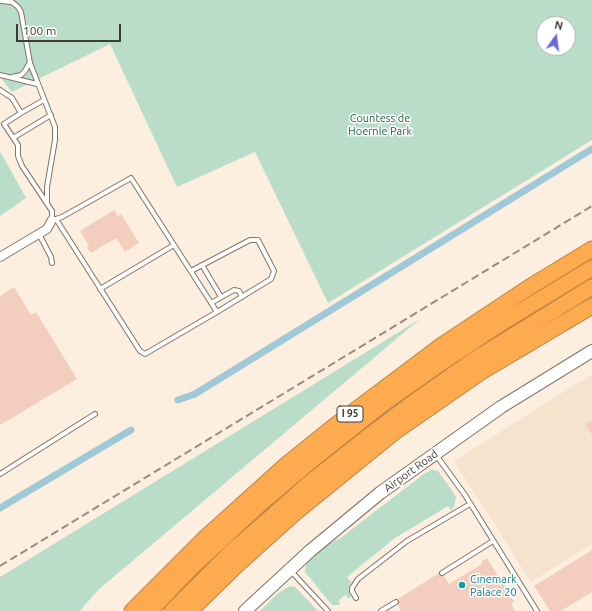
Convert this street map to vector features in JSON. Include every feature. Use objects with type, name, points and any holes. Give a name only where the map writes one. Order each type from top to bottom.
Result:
[{"type":"highway","name":"I 95","points":[[132,611],[216,527],[282,469],[333,427],[442,345],[528,288],[592,249]]},
{"type":"highway","points":[[150,611],[190,569],[259,505],[378,407],[496,327],[592,268]]},
{"type":"highway","points":[[172,611],[230,553],[269,518],[307,485],[369,436],[469,364],[592,287]]},
{"type":"highway","points":[[190,611],[237,565],[295,512],[396,431],[481,372],[592,306]]},
{"type":"street","points":[[0,258],[47,229],[54,220]]},
{"type":"street","name":"Airport Road","points":[[245,611],[310,550],[380,493],[501,407],[592,351]]},
{"type":"lane","points":[[0,1],[12,2],[18,7],[30,62],[37,84],[51,115],[56,134],[47,187],[47,204]]},
{"type":"lane","points":[[12,78],[25,71],[30,62]]},
{"type":"lane","points":[[0,75],[37,84]]},
{"type":"lane","points":[[0,90],[12,98],[21,113]]},
{"type":"lane","points":[[44,100],[4,124],[18,145],[18,156],[22,166],[52,211],[54,220],[140,351],[144,354],[271,279],[274,270],[258,240],[250,240],[191,271]]},
{"type":"lane","points":[[13,138],[51,115]]},
{"type":"lane","points":[[54,220],[131,178],[217,312]]},
{"type":"lane","points":[[39,234],[51,257],[52,263]]},
{"type":"lane","points":[[100,289],[174,245]]},
{"type":"lane","points":[[202,265],[221,297]]},
{"type":"lane","points":[[211,303],[234,290],[239,290],[242,297]]},
{"type":"lane","points":[[0,474],[95,414]]},
{"type":"lane","points":[[435,454],[470,504],[537,611]]},
{"type":"lane","points":[[356,598],[352,588],[358,579],[402,545],[470,504]]},
{"type":"lane","points":[[442,573],[492,541]]},
{"type":"lane","points":[[289,570],[328,611]]},
{"type":"lane","points":[[381,611],[396,602]]},
{"type":"shaded area","points":[[592,374],[592,544],[531,582],[454,461]]},
{"type":"green space","name":"Countess de Hoernle Park","points":[[0,0],[592,0],[592,140],[328,303],[255,152],[177,187],[110,44],[12,92],[0,77]]},
{"type":"green space","points":[[0,151],[26,198],[0,216]]},
{"type":"green space","points":[[420,319],[98,590],[80,611],[0,611],[0,577]]},
{"type":"green space","points":[[429,469],[438,471],[453,492],[456,497],[454,507],[451,510],[448,506],[395,538],[347,577],[351,582],[349,587],[351,598],[348,598],[345,595],[339,600],[340,605],[332,605],[305,572],[306,563],[319,549],[342,537],[425,473],[430,471]]},
{"type":"green space","points":[[290,586],[295,587],[318,611],[260,611],[278,593]]},
{"type":"building","points":[[114,210],[118,216],[121,214],[139,243],[125,252],[116,238],[91,253],[87,248],[89,246],[80,231]]},
{"type":"building","points":[[14,287],[31,315],[36,312],[77,379],[0,425],[0,296]]},
{"type":"building","points":[[592,420],[592,435],[585,424]]},
{"type":"building","points":[[592,550],[592,592],[561,611],[550,611],[534,586]]},
{"type":"building","name":"Cinemark Palace 20","points":[[487,558],[514,602],[511,604],[515,611],[401,611],[398,605],[398,599],[439,573],[441,576],[444,576],[449,584],[482,564],[481,562]]},
{"type":"waterway","points":[[178,400],[195,394],[592,149]]},
{"type":"waterway","points":[[0,508],[131,430]]},
{"type":"railway","points":[[0,566],[592,206]]},
{"type":"place","name":"Cinemark Palace 20","points":[[462,585]]}]
